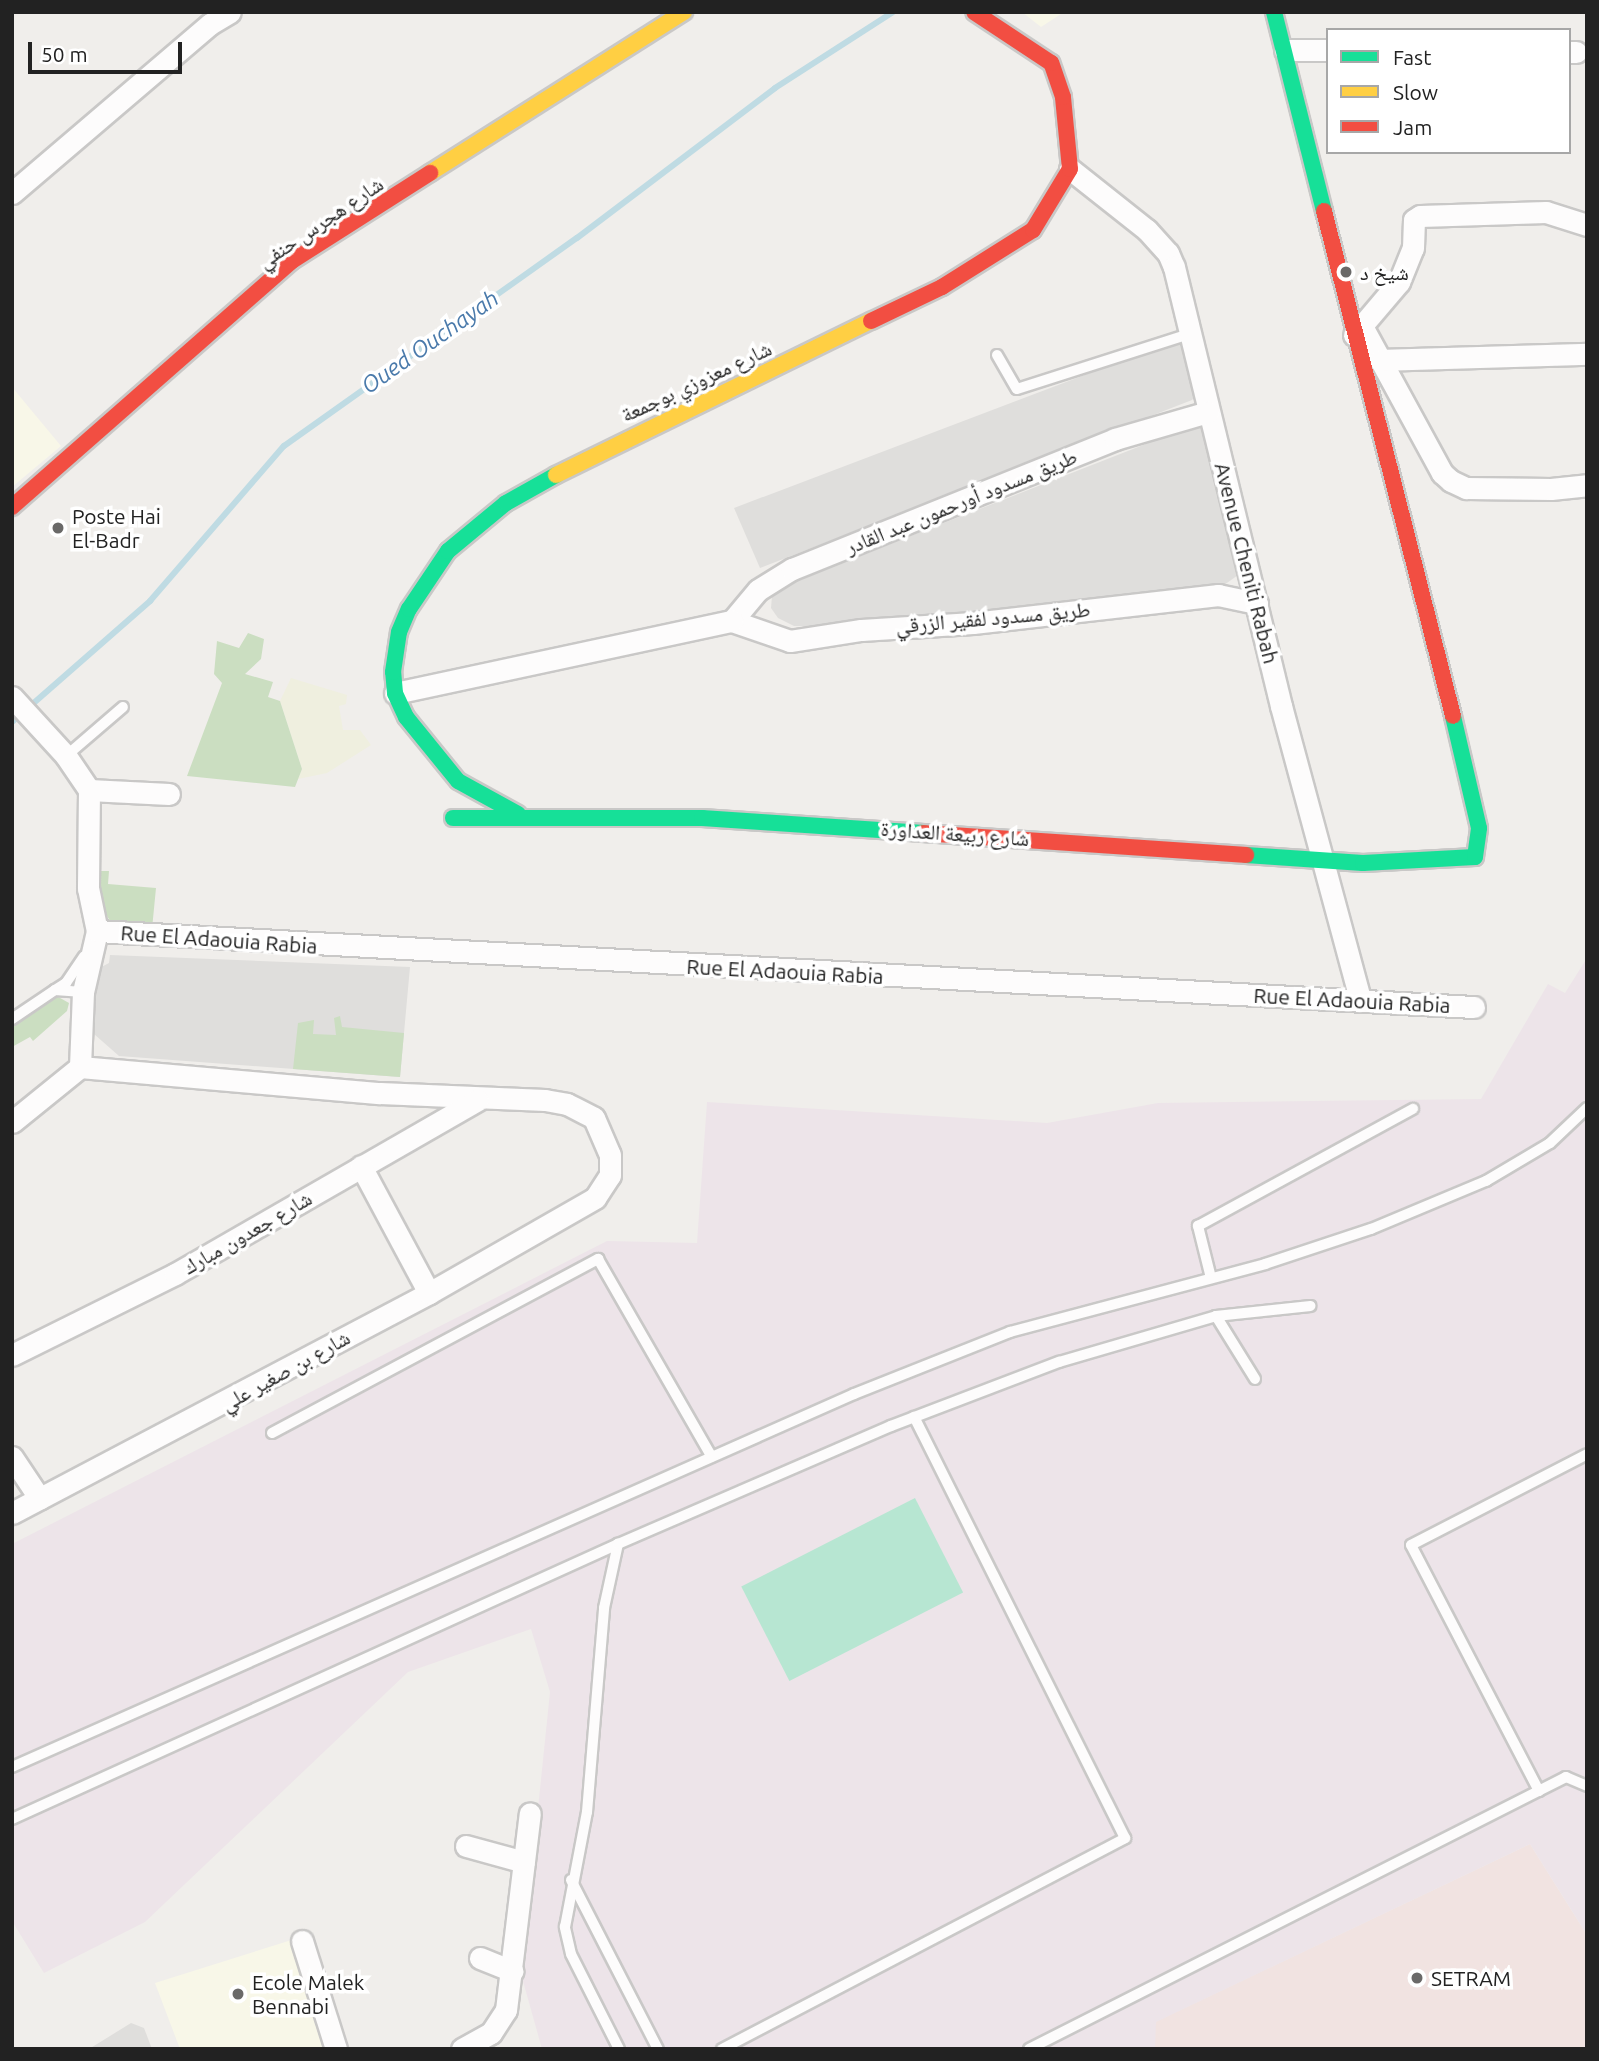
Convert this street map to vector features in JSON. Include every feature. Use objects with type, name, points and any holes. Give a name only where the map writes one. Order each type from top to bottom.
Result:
[{"type":"street","points":[[12,193],[211,24],[230,12]]},
{"type":"street","name":"شارع هجرس حنفي","points":[[12,507],[292,261],[684,12]]},
{"type":"street","points":[[1274,12],[1358,331],[1380,360],[1442,473],[1466,488],[1587,485]]},
{"type":"street","points":[[976,13],[1020,36],[1051,63],[1069,127],[1070,169]]},
{"type":"street","points":[[1285,50],[1326,50]]},
{"type":"street","name":"Avenue Cheniti Rabah","points":[[1070,169],[1129,214],[1167,253],[1192,333],[1208,412],[1360,999]]},
{"type":"street","name":"شارع معزوزي بوجمعة","points":[[522,815],[458,781],[416,736],[395,693],[394,654],[409,609],[448,551],[475,525],[602,449],[975,268],[1033,230],[1070,169]]},
{"type":"street","points":[[1358,331],[1399,282],[1413,248],[1414,220],[1420,216],[1546,212],[1587,225]]},
{"type":"street","name":"شارع ربيعة العداورة","points":[[453,818],[522,815],[895,828],[1324,857],[1363,863],[1456,861],[1475,857],[1479,828],[1358,331]]},
{"type":"street","points":[[1380,360],[1587,354]]},
{"type":"street","name":"طريق مسدود أورحمون عبد القادر","points":[[732,621],[758,590],[792,569],[1115,439],[1208,412]]},
{"type":"street","name":"طريق مسدود لفقير الزرقي","points":[[732,621],[790,641],[861,630],[972,623],[1218,595],[1257,603]]},
{"type":"street","points":[[395,693],[732,621]]},
{"type":"street","points":[[12,696],[66,756],[89,790],[88,888],[97,931],[83,992],[80,1066]]},
{"type":"street","points":[[89,790],[169,794]]},
{"type":"street","name":"Rue El Adaouia Rabia","points":[[97,931],[846,976],[1360,999],[1474,1007]]},
{"type":"street","points":[[12,1122],[80,1066],[478,1100]]},
{"type":"street","name":"شارع جعدون مبارك","points":[[12,1355],[175,1274],[478,1100]]},
{"type":"street","name":"شارع بن صغير علي","points":[[12,1513],[429,1293],[595,1198],[610,1175],[601,1128],[582,1111],[545,1100],[478,1100]]},
{"type":"street","points":[[361,1166],[429,1293]]},
{"type":"street","points":[[12,1457],[40,1499]]},
{"type":"street","points":[[462,2049],[491,2033],[501,2021],[512,1971],[530,1813]]},
{"type":"street","points":[[466,1846],[524,1862]]},
{"type":"street","points":[[302,1941],[336,2049]]},
{"type":"street","points":[[480,1958],[512,1971]]},
{"type":"lane","points":[[997,355],[1017,389],[1192,333]]},
{"type":"lane","points":[[66,756],[123,707]]},
{"type":"lane","points":[[12,1019],[55,990],[79,967],[97,931]]},
{"type":"lane","points":[[55,990],[83,992]]},
{"type":"lane","points":[[12,1767],[712,1457],[1010,1332],[1211,1278],[1371,1229],[1486,1181],[1549,1143],[1587,1108]]},
{"type":"lane","points":[[1211,1278],[1198,1226],[1413,1109]]},
{"type":"lane","points":[[272,1433],[598,1259],[712,1457]]},
{"type":"lane","points":[[12,1819],[618,1544],[914,1417],[1059,1362],[1216,1316],[1310,1306]]},
{"type":"lane","points":[[1216,1316],[1255,1379]]},
{"type":"lane","points":[[722,2049],[1125,1838],[914,1417]]},
{"type":"lane","points":[[1539,1791],[1411,1545],[1587,1454]]},
{"type":"lane","points":[[618,1544],[604,1608],[587,1811],[571,1880],[565,1927],[571,1954],[619,2049]]},
{"type":"lane","points":[[1029,2049],[1566,1777],[1587,1786]]},
{"type":"lane","points":[[571,1880],[658,2049]]},
{"type":"shaded area","points":[[1022,12],[1064,12],[1041,27]]},
{"type":"shaded area","points":[[1177,340],[1184,345],[1199,392],[1192,400],[760,568],[734,508]]},
{"type":"shaded area","points":[[12,387],[61,446],[12,487]]},
{"type":"shaded area","points":[[1202,422],[1241,573],[1224,585],[1145,597],[834,626],[794,626],[778,618],[771,608],[772,596],[780,587]]},
{"type":"shaded area","points":[[110,955],[410,967],[400,1077],[119,1056],[94,1034],[89,1022],[92,972],[109,963]]},
{"type":"shaded area","points":[[1587,958],[1587,1935],[1530,1844],[1156,2022],[1155,2049],[542,2049],[521,1974],[550,1692],[531,1629],[408,1672],[145,1922],[44,1973],[12,1921],[12,1544],[607,1241],[697,1243],[707,1102],[1047,1123],[1158,1103],[1481,1099],[1548,984],[1565,993]]},
{"type":"shaded area","name":"SETRAM","points":[[1530,1844],[1587,1935],[1587,2049],[1155,2049],[1155,2022]]},
{"type":"shaded area","name":"Ecole Malek Bennabi","points":[[298,1938],[334,2049],[180,2049],[155,1983]]},
{"type":"shaded area","points":[[131,2023],[144,2028],[152,2049],[89,2049]]},
{"type":"green space","points":[[248,633],[264,639],[261,659],[245,674],[273,682],[268,697],[280,701],[302,769],[295,787],[187,776],[222,683],[214,674],[217,641],[239,648]]},
{"type":"green space","points":[[291,678],[347,695],[346,704],[339,706],[343,730],[360,730],[371,745],[327,773],[298,779],[302,769],[280,701]]},
{"type":"green space","points":[[100,871],[109,871],[108,884],[156,888],[152,929],[113,926],[98,901]]},
{"type":"green space","points":[[53,994],[69,1003],[67,1011],[33,1041],[30,1037],[12,1047],[12,1019]]},
{"type":"green space","points":[[340,1016],[342,1027],[404,1033],[400,1077],[293,1069],[298,1023],[314,1020],[313,1034],[336,1035],[334,1018]]},
{"type":"green space","points":[[915,1498],[963,1592],[789,1681],[741,1587]]},
{"type":"waterway","name":"Oued Ouchayah","points":[[12,722],[150,601],[284,446],[577,238],[775,88],[893,12]]},
{"type":"traffic: fast","points":[[1274,12],[1324,211]]},
{"type":"traffic: fast","points":[[518,814],[458,781],[406,717],[395,693],[393,672],[399,632],[409,609],[448,551],[506,503],[556,475]]},
{"type":"traffic: fast","points":[[1246,855],[1363,863],[1475,857],[1479,828],[1453,716]]},
{"type":"traffic: fast","points":[[453,818],[702,818],[923,833]]},
{"type":"traffic: slow","points":[[430,173],[684,12]]},
{"type":"traffic: slow","points":[[556,475],[871,321]]},
{"type":"traffic: jam","points":[[871,321],[942,287],[1033,230],[1070,169],[1063,97],[1051,63],[974,12]]},
{"type":"traffic: jam","points":[[12,507],[292,261],[430,173]]},
{"type":"traffic: jam","points":[[1324,211],[1453,716]]},
{"type":"traffic: jam","points":[[923,833],[1246,855]]},
{"type":"place","name":"شيخ د","points":[[1346,272]]},
{"type":"place","name":"Poste Hai El-Badr","points":[[58,528]]},
{"type":"place","name":"SETRAM","points":[[1417,1978]]},
{"type":"place","name":"Ecole Malek Bennabi","points":[[238,1994]]}]
